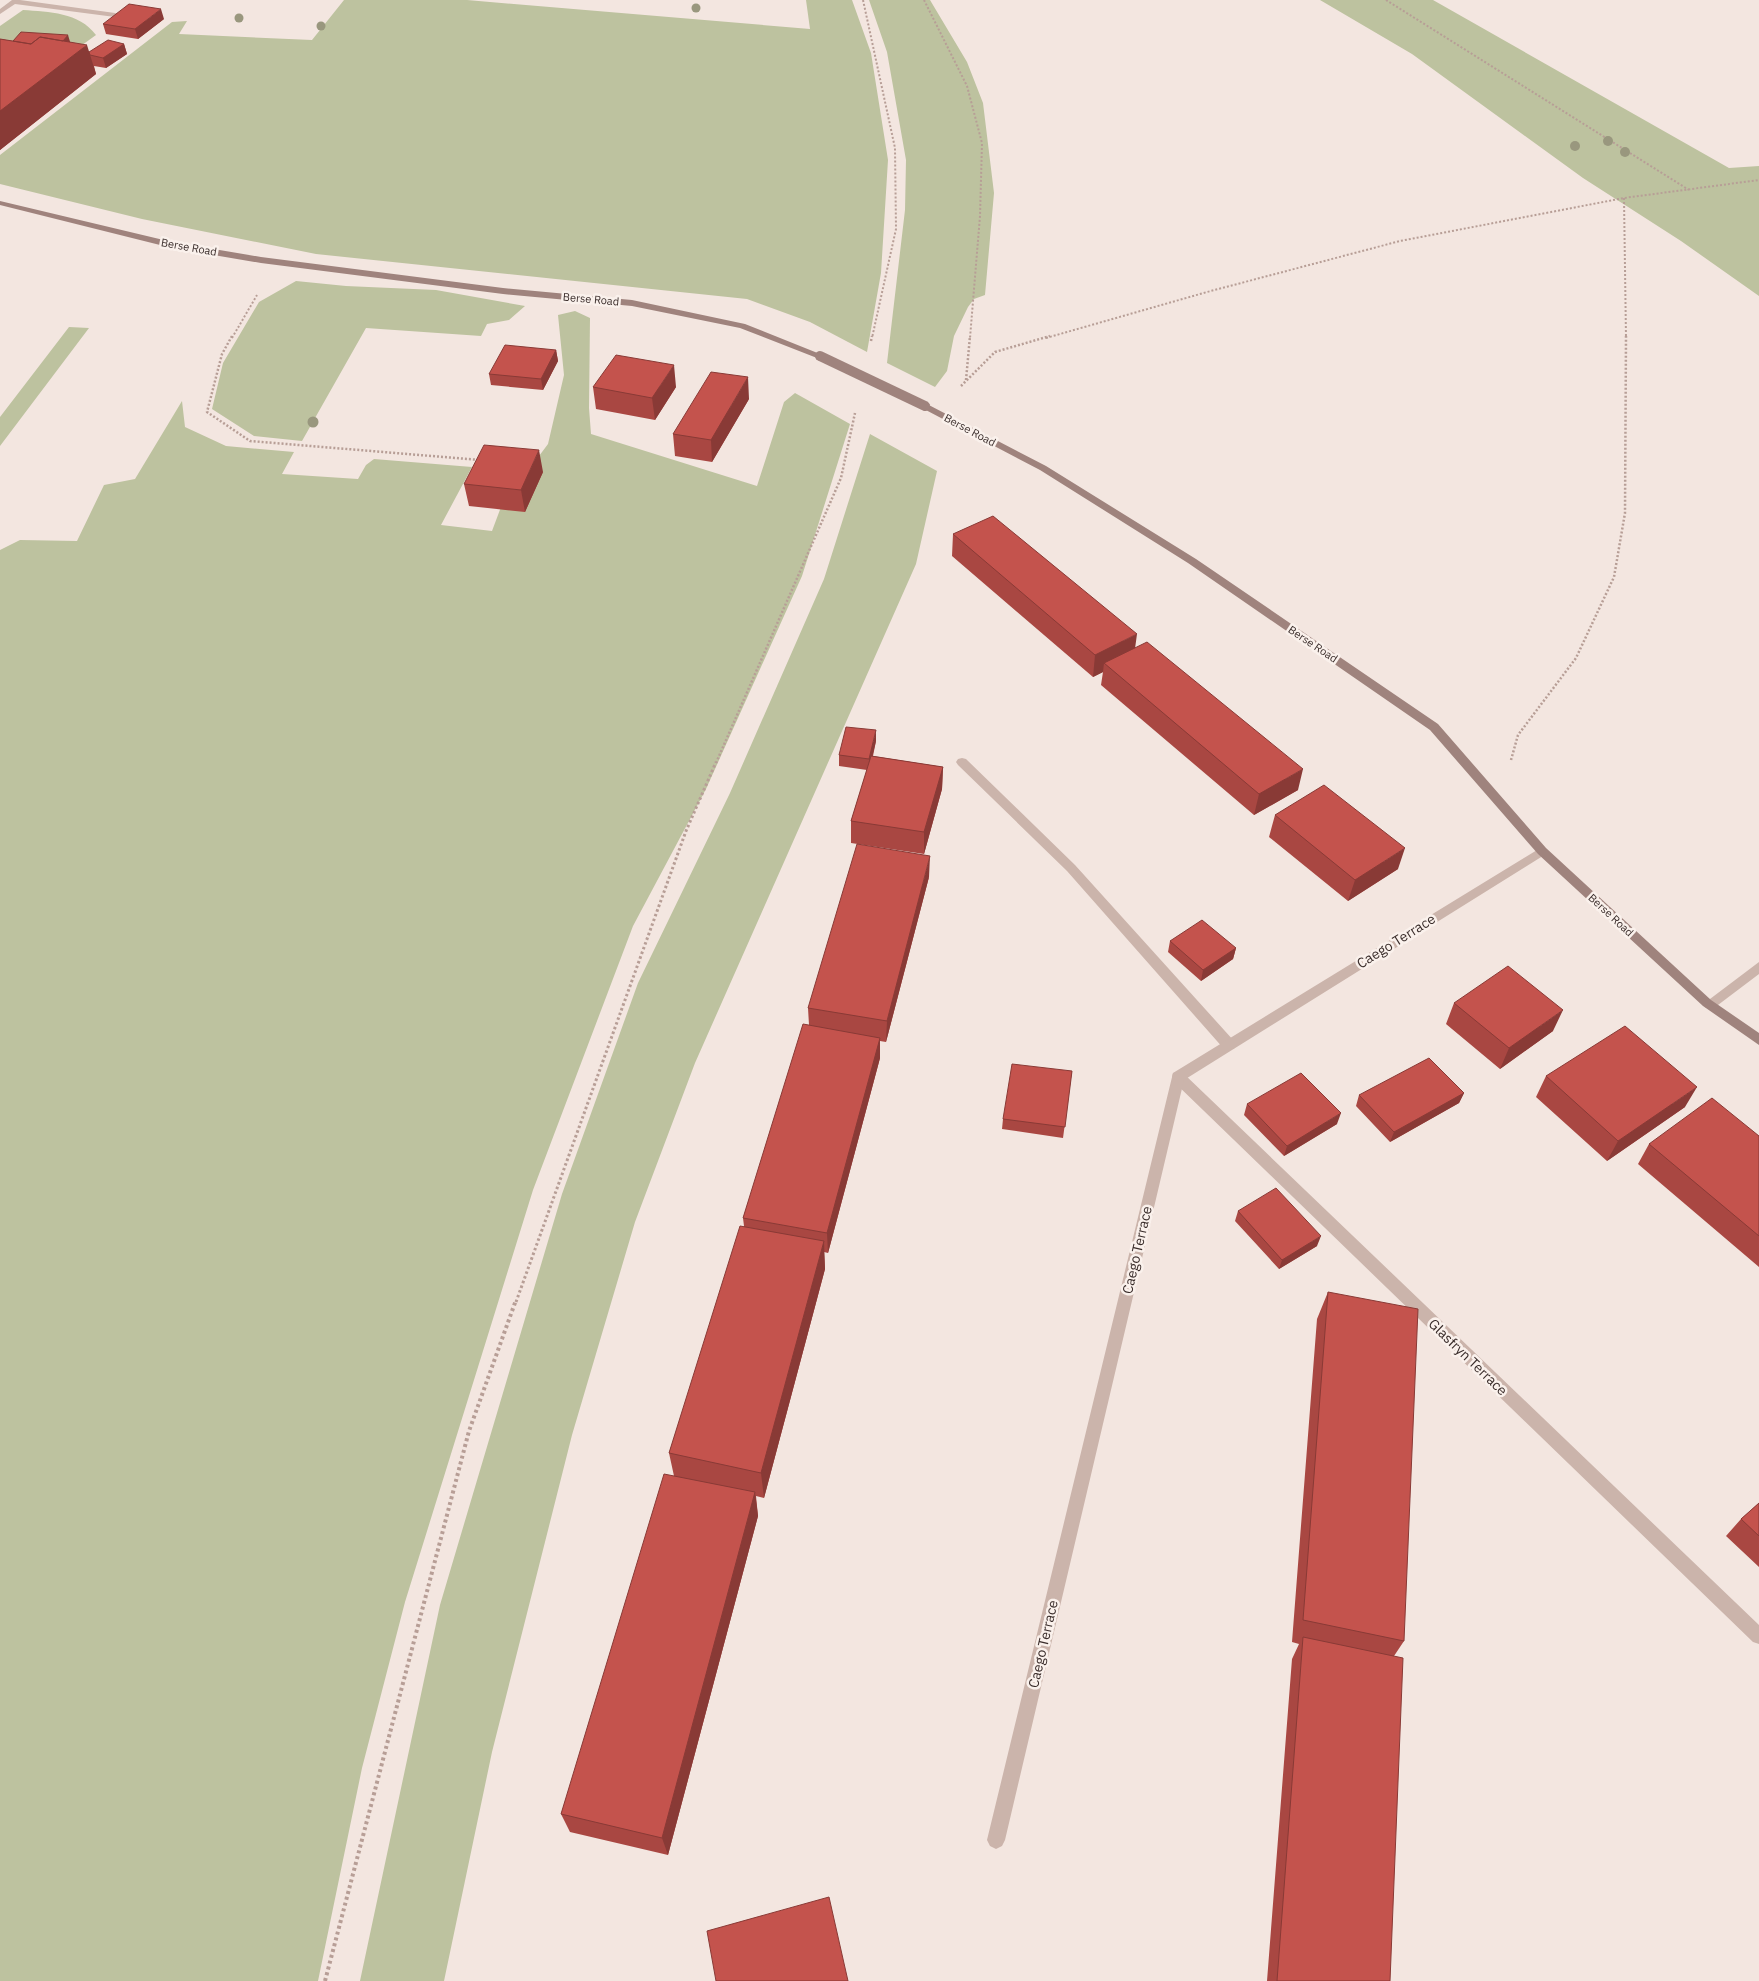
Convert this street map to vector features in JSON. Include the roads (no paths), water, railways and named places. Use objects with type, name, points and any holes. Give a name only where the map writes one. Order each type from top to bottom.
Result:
[{"type":"main road","name":"Berse Road","points":[[0,203],[172,245],[276,262],[493,289],[632,303],[742,326],[820,356],[925,406],[1043,468],[1192,561],[1434,727],[1542,851],[1710,1005],[1759,1040]]},
{"type":"street","points":[[0,12],[14,1],[116,15]]},
{"type":"street","points":[[962,762],[1071,868],[1229,1045]]},
{"type":"street","name":"Caego Terrace","points":[[996,1840],[1178,1077],[1542,851]]},
{"type":"street","points":[[1710,1005],[1759,967]]},
{"type":"street","name":"Glasfryn Terrace","points":[[1178,1077],[1759,1636]]}]
